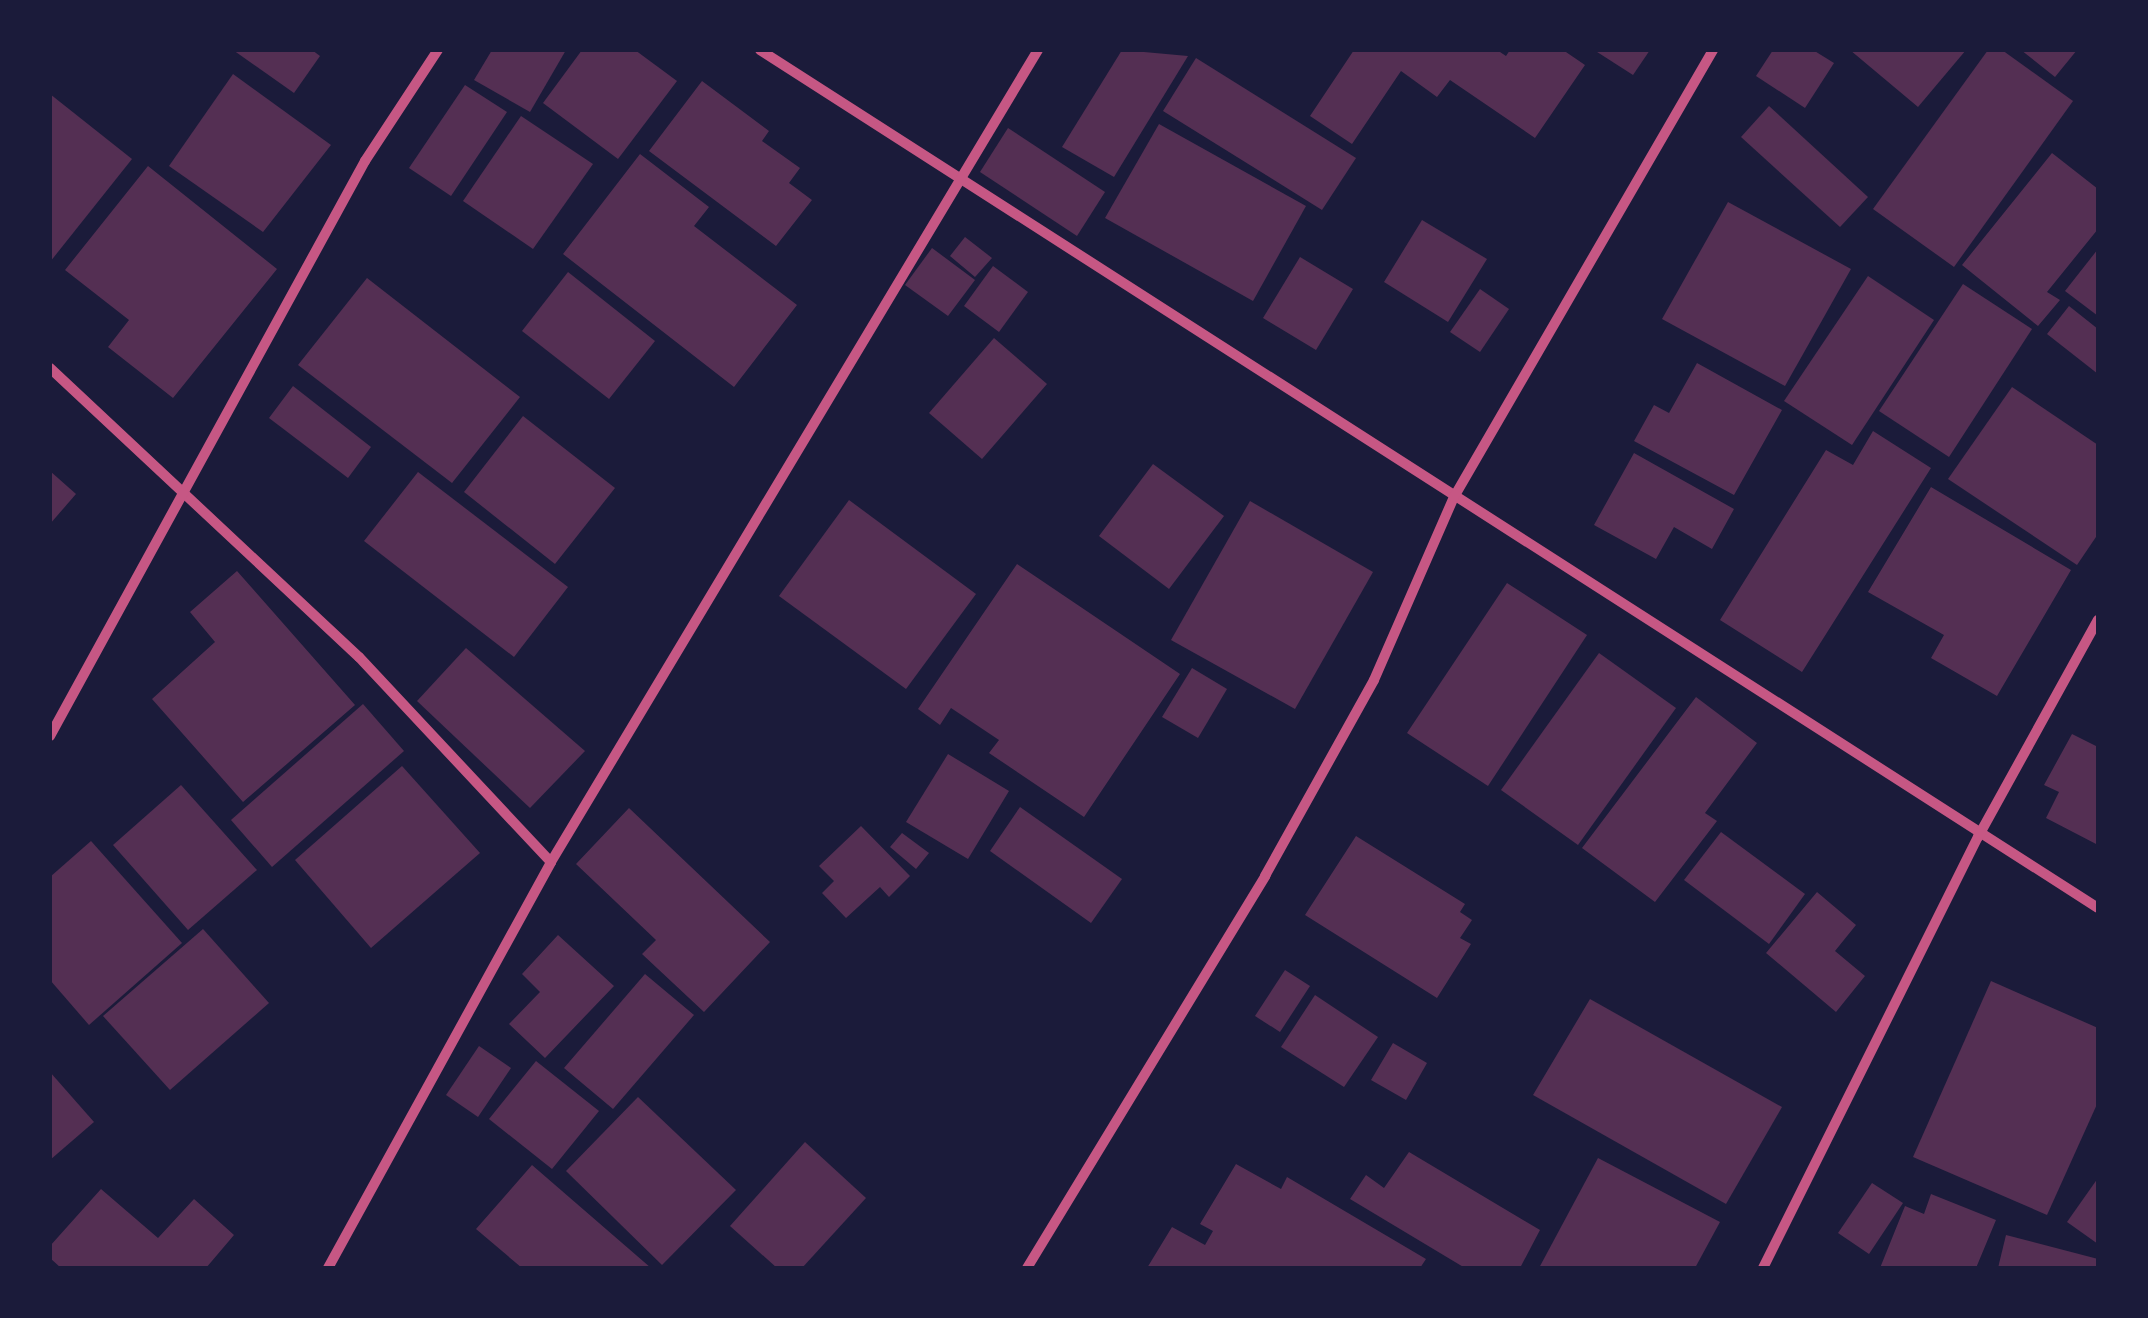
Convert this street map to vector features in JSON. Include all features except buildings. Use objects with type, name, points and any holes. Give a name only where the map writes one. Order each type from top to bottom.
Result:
[{"type":"street","points":[[50,736],[365,161],[438,50]]},
{"type":"street","points":[[760,50],[965,177],[1978,837],[2098,908]]},
{"type":"street","points":[[328,1268],[552,862],[1038,50]]},
{"type":"street","points":[[1027,1268],[1265,876],[1374,680],[1454,497],[1713,50]]},
{"type":"street","points":[[50,368],[359,657],[552,862]]},
{"type":"street","points":[[1763,1268],[1978,837],[2098,620]]}]
